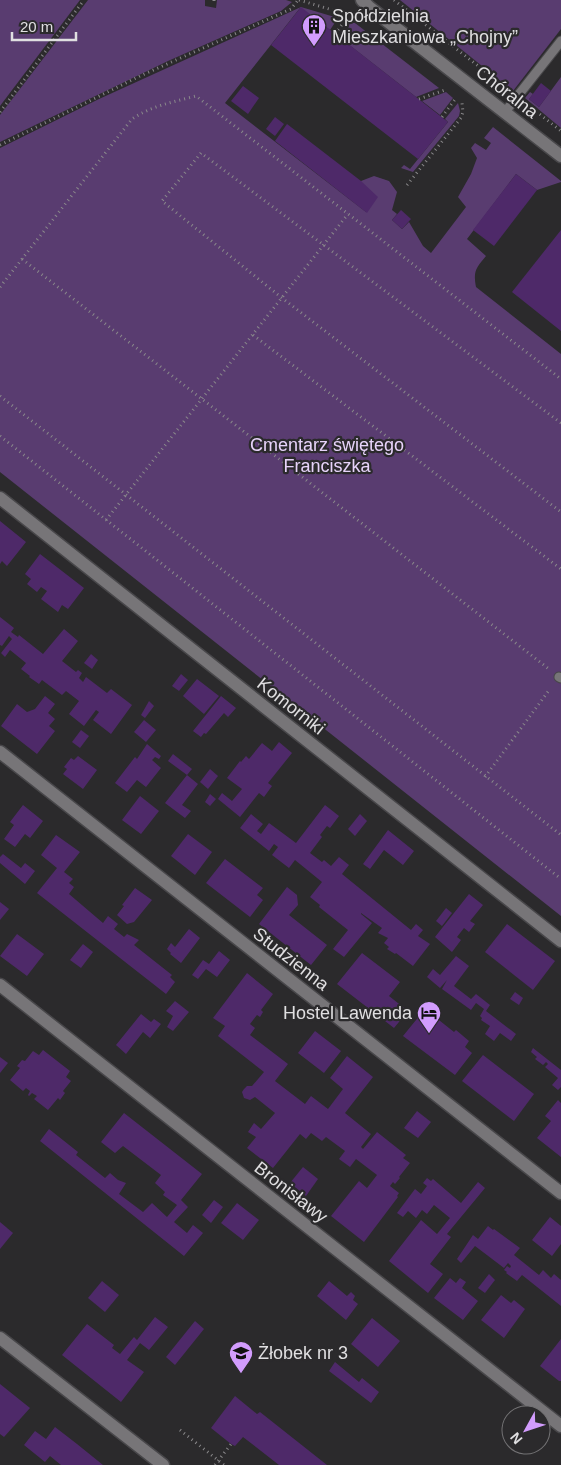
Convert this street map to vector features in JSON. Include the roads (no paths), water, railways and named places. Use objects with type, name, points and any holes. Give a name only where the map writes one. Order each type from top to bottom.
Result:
[{"type":"street","name":"Chóralna","points":[[364,2],[561,156]]},
{"type":"street","name":"Komorniki","points":[[0,498],[561,941]]},
{"type":"street","name":"Studzienna","points":[[0,752],[561,1193]]},
{"type":"street","name":"Bronisławy","points":[[0,985],[561,1426]]},
{"type":"street","points":[[0,1338],[162,1465]]},
{"type":"lane","points":[[504,112],[561,41]]},
{"type":"place","name":"Spółdzielnia Mieszkaniowa „Chojny”","points":[[314,47]]},
{"type":"place","name":"Hostel Lawenda","points":[[429,1034]]},
{"type":"place","name":"Żłobek nr 3","points":[[241,1374]]},
{"type":"park label","name":"Cmentarz świętego Franciszka","points":[[327,455]]}]
